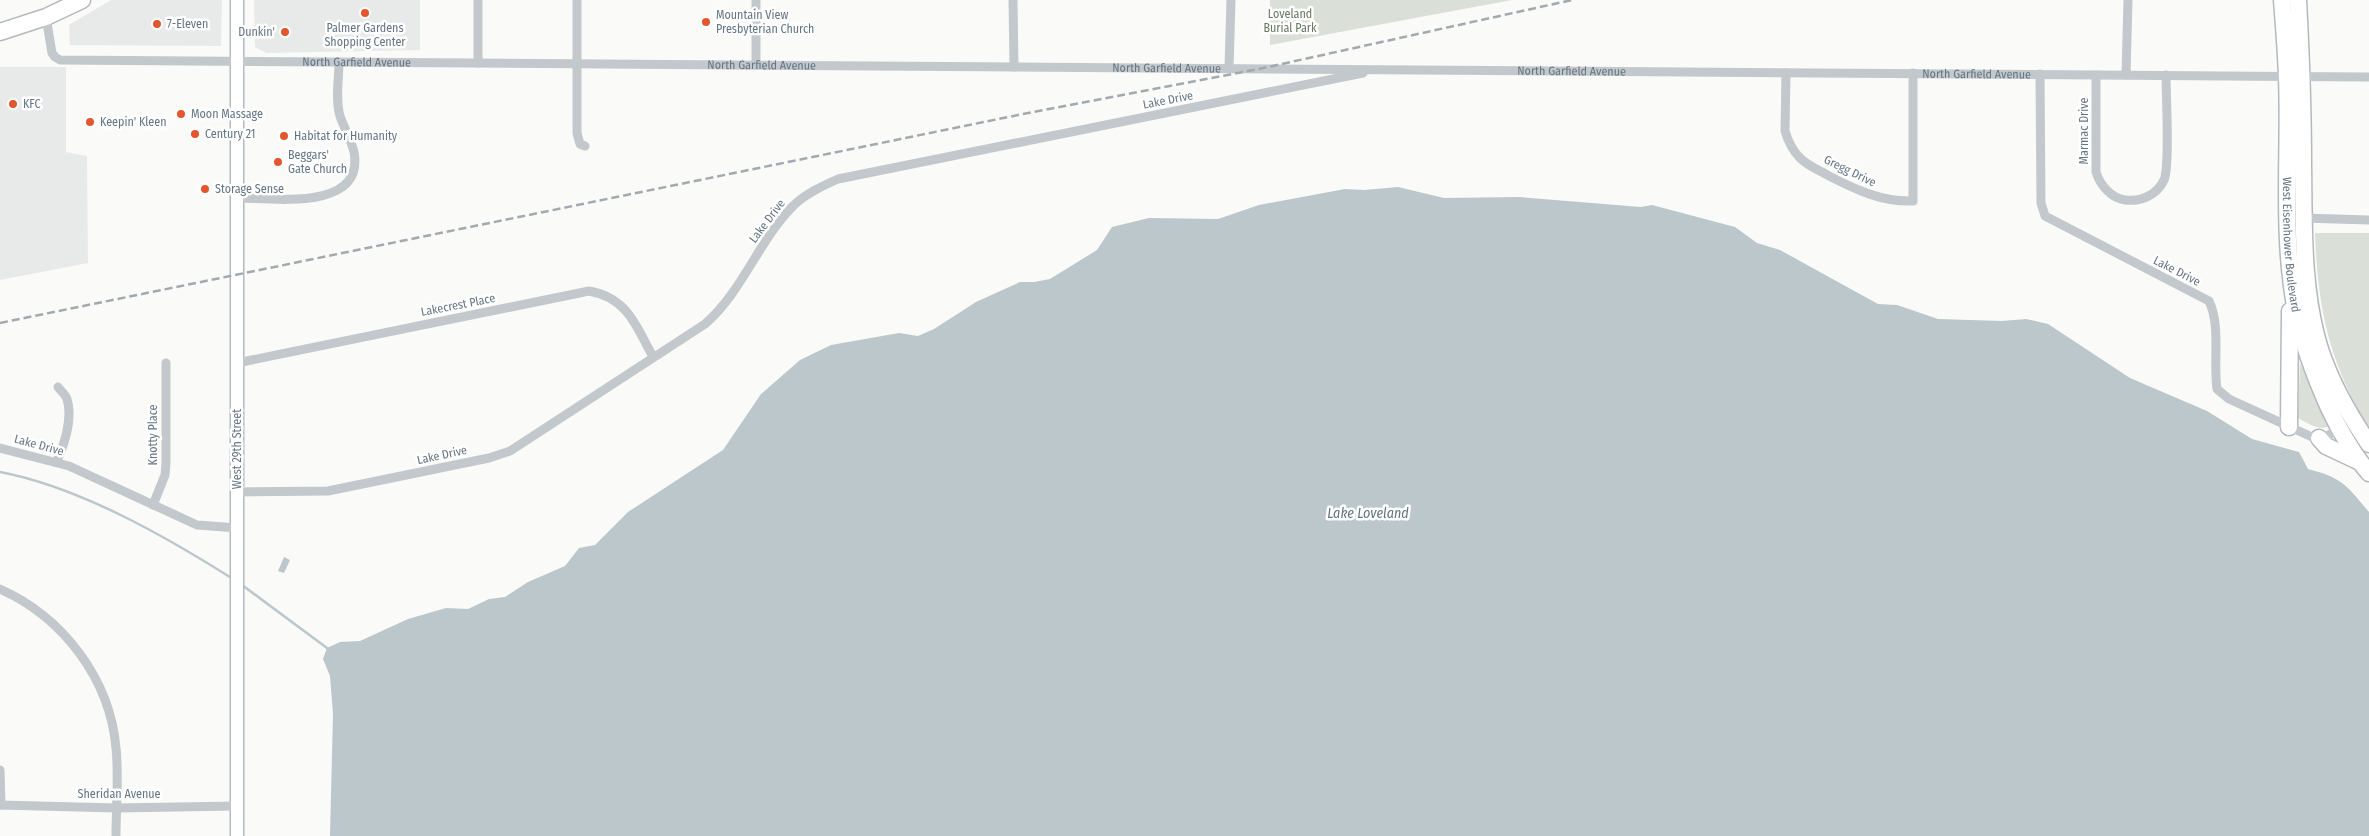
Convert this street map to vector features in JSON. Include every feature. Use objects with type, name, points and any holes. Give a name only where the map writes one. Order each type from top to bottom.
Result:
[{"type":"highway","points":[[0,32],[46,17],[82,0]]},
{"type":"highway","name":"West Eisenhower Boulevard","points":[[2282,0],[2295,76]]},
{"type":"highway","name":"West Eisenhower Boulevard","points":[[2298,0],[2295,76],[2296,218],[2293,286],[2306,350],[2319,386],[2339,430],[2364,467]]},
{"type":"highway","name":"West Eisenhower Boulevard","points":[[2296,218],[2307,292],[2318,340],[2330,373],[2354,420],[2369,444]]},
{"type":"highway","points":[[2289,428],[2290,297],[2293,286]]},
{"type":"highway","points":[[2319,438],[2326,446],[2364,467]]},
{"type":"main road","name":"West 29th Street","points":[[237,0],[237,836]]},
{"type":"street","points":[[478,0],[478,63]]},
{"type":"street","points":[[577,0],[577,132],[580,144],[584,146]]},
{"type":"street","points":[[756,0],[756,65]]},
{"type":"street","points":[[1013,0],[1014,67]]},
{"type":"street","points":[[1229,68],[1231,0]]},
{"type":"street","points":[[2126,75],[2128,0]]},
{"type":"street","name":"North Garfield Avenue","points":[[46,17],[52,53],[54,58],[60,60],[2369,77]]},
{"type":"street","points":[[237,198],[313,198],[336,192],[345,184],[352,174],[355,161],[353,150],[340,115],[339,62]]},
{"type":"street","name":"Lake Drive","points":[[237,492],[328,491],[503,454],[696,331],[712,318],[727,300],[792,207],[815,190],[838,179],[1376,70]]},
{"type":"street","name":"Gregg Drive","points":[[1786,73],[1785,131],[1787,139],[1798,156],[1813,167],[1864,193],[1876,198],[1903,202],[1913,201],[1913,74]]},
{"type":"street","name":"Lake Drive","points":[[2040,74],[2041,204],[2044,216],[2208,301],[2214,312],[2217,389],[2229,399],[2289,428],[2319,438]]},
{"type":"street","name":"Marmac Drive","points":[[2096,75],[2096,172],[2102,184],[2115,197],[2138,200],[2154,192],[2165,178],[2166,75]]},
{"type":"street","points":[[2296,218],[2369,220]]},
{"type":"street","name":"Lakecrest Place","points":[[237,363],[589,291],[605,294],[623,307],[636,324],[653,357]]},
{"type":"street","name":"Knotty Place","points":[[153,505],[166,469],[166,363]]},
{"type":"street","points":[[57,461],[64,445],[68,427],[67,399],[58,387]]},
{"type":"street","points":[[2319,438],[2339,430],[2354,420]]},
{"type":"street","name":"Lake Drive","points":[[0,448],[57,461],[197,525],[238,528]]},
{"type":"street","points":[[0,589],[27,604],[57,627],[82,656],[94,675],[110,716],[114,733],[116,749],[116,836]]},
{"type":"street","points":[[0,770],[1,805]]},
{"type":"street","name":"Sheridan Avenue","points":[[1,805],[116,808],[237,806]]},
{"type":"shaded area","points":[[111,0],[222,0],[221,46],[70,45],[69,25]]},
{"type":"shaded area","points":[[254,0],[420,0],[420,50],[266,53],[255,47]]},
{"type":"shaded area","points":[[0,67],[66,67],[66,152],[87,156],[88,263],[0,280]]},
{"type":"green space","name":"Loveland Burial Park","points":[[1270,0],[1512,0],[1270,45]]},
{"type":"green space","points":[[2315,233],[2369,233],[2369,429],[2344,381],[2328,335],[2319,287]]},
{"type":"green space","points":[[2300,363],[2331,426],[2322,428],[2298,418]]},
{"type":"water","name":"Lake Loveland","points":[[1398,187],[1444,198],[1519,197],[1641,207],[1652,205],[1735,227],[1757,243],[1780,250],[1878,304],[1897,305],[1938,319],[2002,321],[2026,319],[2048,324],[2130,378],[2207,411],[2252,439],[2299,452],[2308,469],[2337,479],[2355,495],[2369,512],[2369,836],[330,836],[333,714],[330,676],[323,659],[327,648],[340,642],[360,641],[408,619],[446,608],[468,609],[489,599],[505,597],[528,582],[565,566],[579,548],[595,545],[628,512],[723,450],[761,394],[800,360],[831,345],[899,333],[918,336],[934,329],[976,302],[1020,282],[1050,279],[1097,250],[1112,227],[1149,218],[1218,219],[1259,205],[1345,189],[1364,190]]},
{"type":"water","points":[[284,557],[290,560],[284,573],[278,571]]},
{"type":"waterway","points":[[0,472],[30,479],[91,501],[150,530],[233,579]]},
{"type":"waterway","points":[[242,585],[327,648]]},
{"type":"railway","points":[[0,323],[1023,114],[1259,69],[1572,0]]},
{"type":"place","name":"Palmer Gardens Shopping Center","points":[[365,13]]},
{"type":"place","name":"Mountain View Presbyterian Church","points":[[706,22]]},
{"type":"place","name":"7-Eleven","points":[[157,24]]},
{"type":"place","name":"Dunkin'","points":[[285,32]]},
{"type":"place","name":"KFC","points":[[13,104]]},
{"type":"place","name":"Moon Massage","points":[[181,114]]},
{"type":"place","name":"Keepin' Kleen","points":[[90,122]]},
{"type":"place","name":"Century 21","points":[[195,134]]},
{"type":"place","name":"Habitat for Humanity","points":[[284,136]]},
{"type":"place","name":"Beggars' Gate Church","points":[[278,162]]},
{"type":"place","name":"Storage Sense","points":[[205,189]]}]
